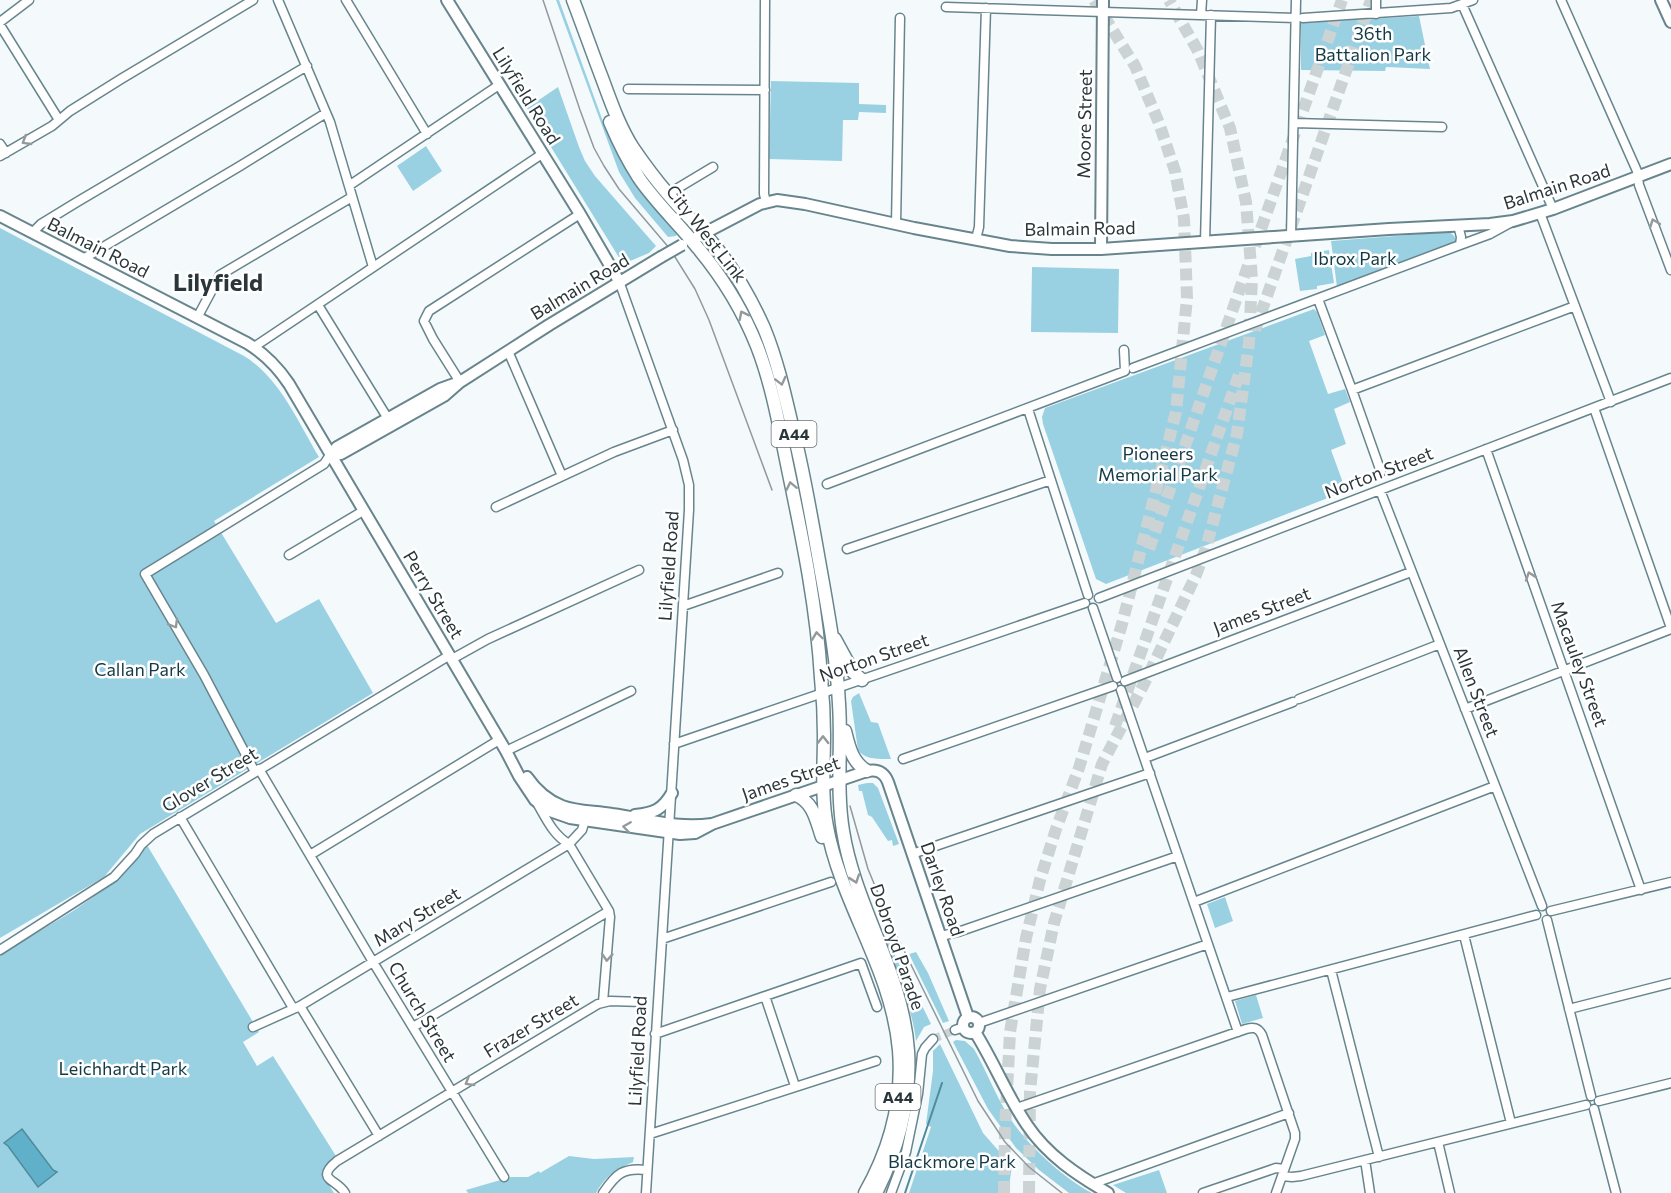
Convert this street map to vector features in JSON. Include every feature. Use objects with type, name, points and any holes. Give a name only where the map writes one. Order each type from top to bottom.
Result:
[{"type":"highway","name":"City West Link","points":[[565,0],[609,119],[623,150],[646,187],[687,243],[722,280],[750,330],[764,368],[776,410],[803,543],[819,651],[824,737],[823,786]]},
{"type":"highway","name":"City West Link","points":[[573,0],[622,130],[668,194],[724,257],[763,325],[775,358],[809,499],[832,634],[840,723],[840,780]]},
{"type":"highway","points":[[832,634],[853,672],[862,680]]},
{"type":"highway","points":[[840,723],[845,730],[853,757],[867,771]]},
{"type":"highway","name":"Dobroyd Parade","points":[[840,780],[842,829],[847,856],[892,978],[905,1025],[908,1051],[908,1075],[902,1125],[895,1149],[876,1193]]},
{"type":"highway","name":"Dobroyd Parade","points":[[823,786],[825,814],[838,867],[889,997],[896,1025],[899,1052],[897,1104],[892,1128],[881,1161],[865,1193]]},
{"type":"highway","points":[[796,795],[811,806],[822,836],[833,849]]},
{"type":"main road","name":"Lilyfield Road","points":[[447,0],[619,281]]},
{"type":"main road","points":[[1661,0],[1671,22]]},
{"type":"main road","name":"Moore Street","points":[[1101,249],[1103,6]]},
{"type":"main road","name":"Balmain Road","points":[[0,216],[254,347],[269,358],[280,371],[330,455],[341,454],[390,422],[444,396],[460,382],[619,281],[704,233],[766,202],[777,200],[805,204],[896,224],[1028,248],[1101,249],[1458,225],[1490,225],[1553,209],[1671,164]]},
{"type":"main road","name":"Perry Street","points":[[330,455],[535,800],[563,816],[586,815]]},
{"type":"main road","name":"Perry Street","points":[[506,751],[530,783],[545,797],[565,807],[580,810],[586,815]]},
{"type":"main road","name":"James Street","points":[[669,828],[686,835],[695,833],[712,824],[867,771],[873,770],[881,773]]},
{"type":"main road","name":"Darley Road","points":[[881,773],[888,782],[941,936],[962,1025],[976,1018],[977,1027]]},
{"type":"main road","points":[[586,815],[651,813],[663,806],[672,793]]},
{"type":"main road","points":[[586,815],[669,828]]},
{"type":"main road","points":[[626,815],[669,828]]},
{"type":"main road","points":[[977,1027],[1026,1124],[1061,1162],[1108,1193]]},
{"type":"street","points":[[29,0],[0,24],[55,123]]},
{"type":"street","points":[[0,144],[3,155],[121,79],[254,0]]},
{"type":"street","points":[[278,0],[326,112],[373,267]]},
{"type":"street","points":[[346,0],[427,134]]},
{"type":"street","points":[[760,0],[765,0],[764,194],[766,202]]},
{"type":"street","points":[[1202,0],[1206,15],[1205,242]]},
{"type":"street","points":[[1291,236],[1299,18],[1296,0]]},
{"type":"street","points":[[1376,0],[1376,14]]},
{"type":"street","points":[[946,7],[1103,6],[1206,15],[1299,18],[1451,8],[1473,0]]},
{"type":"street","points":[[1561,0],[1637,171],[1639,185],[1671,270]]},
{"type":"street","points":[[1462,4],[1553,209]]},
{"type":"street","points":[[976,239],[979,227],[986,8]]},
{"type":"street","points":[[896,224],[900,18]]},
{"type":"street","points":[[32,232],[77,202],[307,66]]},
{"type":"street","points":[[350,185],[500,84]]},
{"type":"street","points":[[628,89],[765,90]]},
{"type":"street","points":[[83,259],[211,184],[326,112]]},
{"type":"street","points":[[1294,123],[1442,127]]},
{"type":"street","points":[[254,347],[542,154]]},
{"type":"street","points":[[668,194],[713,167]]},
{"type":"street","points":[[197,318],[220,275],[352,196]]},
{"type":"street","points":[[1540,213],[1611,402]]},
{"type":"street","points":[[460,382],[424,321],[429,311],[580,214]]},
{"type":"street","points":[[1133,368],[1490,234],[1513,221]]},
{"type":"street","points":[[1458,225],[1461,245]]},
{"type":"street","name":"Lilyfield Road","points":[[619,281],[673,430],[689,485],[646,1193]]},
{"type":"street","points":[[1318,299],[1381,472]]},
{"type":"street","points":[[318,305],[390,422]]},
{"type":"street","points":[[1352,390],[1575,306]]},
{"type":"street","points":[[827,484],[1125,371],[1124,350]]},
{"type":"street","points":[[508,351],[562,476]]},
{"type":"street","name":"Norton Street","points":[[674,744],[1089,602],[1095,594],[1099,598],[1671,378]]},
{"type":"street","points":[[1465,709],[1671,629],[1594,408]]},
{"type":"street","points":[[1028,409],[1089,602],[1145,758],[1238,1032]]},
{"type":"street","points":[[496,507],[614,452],[673,430]]},
{"type":"street","name":"Macauley Street","points":[[1486,449],[1641,890]]},
{"type":"street","name":"Church Street","points":[[330,455],[324,464],[145,574],[257,771],[504,1177]]},
{"type":"street","points":[[847,549],[1051,480]]},
{"type":"street","name":"Allen Street","points":[[1380,490],[1542,906]]},
{"type":"street","points":[[290,555],[363,511]]},
{"type":"street","name":"Glover Street","points":[[0,950],[114,877],[146,840],[257,771],[451,657],[639,570]]},
{"type":"street","name":"James Street","points":[[903,759],[1119,684],[1411,572]]},
{"type":"street","points":[[683,606],[778,573]]},
{"type":"street","points":[[1145,758],[1440,644]]},
{"type":"street","points":[[506,751],[631,691]]},
{"type":"street","points":[[310,855],[499,740]]},
{"type":"street","points":[[912,854],[1150,773]]},
{"type":"street","points":[[1194,902],[1495,786]]},
{"type":"street","name":"Perry Street","points":[[535,800],[550,827],[561,840],[569,844],[609,912]]},
{"type":"street","name":"Mary Street","points":[[253,1027],[296,1007],[569,844],[582,830],[586,815]]},
{"type":"street","points":[[180,817],[296,1007],[379,1136]]},
{"type":"street","points":[[941,936],[1178,856]]},
{"type":"street","points":[[662,939],[831,882]]},
{"type":"street","points":[[1551,911],[1671,882]]},
{"type":"street","points":[[1536,915],[1537,910],[1542,906],[1546,906],[1551,911]]},
{"type":"street","points":[[1536,915],[1542,921],[1547,920],[1551,916],[1551,911]]},
{"type":"street","points":[[413,1027],[609,912],[606,1001],[643,1002]]},
{"type":"street","points":[[1227,997],[1536,915]]},
{"type":"street","points":[[1547,920],[1616,1193]]},
{"type":"street","points":[[1464,935],[1510,1123]]},
{"type":"street","points":[[977,1027],[1208,944]]},
{"type":"street","points":[[655,1034],[861,963],[877,1007]]},
{"type":"street","points":[[1331,970],[1379,1157]]},
{"type":"street","points":[[1569,1009],[1671,983]]},
{"type":"street","points":[[765,996],[795,1086]]},
{"type":"street","name":"Frazer Street","points":[[345,1193],[342,1188],[328,1179],[326,1175],[331,1166],[606,1001]]},
{"type":"street","points":[[1017,1108],[1254,1028],[1262,1035],[1295,1137],[1276,1193]]},
{"type":"street","points":[[891,1193],[906,1152],[918,1094],[922,1054],[933,1039]]},
{"type":"street","points":[[650,1134],[876,1061]]},
{"type":"street","points":[[1203,1193],[1276,1168],[1292,1177],[1301,1176],[1671,1083]]},
{"type":"street","points":[[1092,1184],[1289,1113]]},
{"type":"street","points":[[1438,1142],[1450,1193]]},
{"type":"street","points":[[1365,1160],[1370,1193]]},
{"type":"street","points":[[603,1193],[612,1180],[624,1171],[647,1170]]},
{"type":"green space","points":[[556,0],[559,0],[605,127],[618,155],[629,173],[678,232],[676,236],[668,237],[635,198],[619,172]]},
{"type":"green space","name":"36th Battalion Park","points":[[1419,16],[1430,69],[1386,67],[1385,71],[1301,70],[1301,23]]},
{"type":"green space","points":[[771,81],[859,83],[859,104],[886,105],[886,113],[859,112],[858,120],[843,120],[842,161],[769,159]]},
{"type":"green space","points":[[558,87],[585,161],[595,176],[656,246],[649,253],[623,264],[527,108]]},
{"type":"green space","points":[[426,146],[442,171],[413,191],[397,166]]},
{"type":"green space","name":"Callan Park","points":[[0,228],[244,356],[257,365],[278,388],[319,457],[214,521],[276,623],[319,599],[373,693],[140,834],[104,877],[0,938]]},
{"type":"green space","name":"Ibrox Park","points":[[1447,232],[1455,237],[1452,243],[1337,287],[1331,241]]},
{"type":"green space","points":[[1329,250],[1334,283],[1317,286],[1317,289],[1300,291],[1295,259]]},
{"type":"green space","points":[[1032,267],[1119,269],[1118,333],[1031,332]]},
{"type":"green space","name":"Pioneers Memorial Park","points":[[1314,309],[1325,335],[1309,341],[1328,394],[1345,389],[1350,402],[1334,409],[1346,444],[1331,450],[1346,491],[1106,584],[1096,579],[1043,424],[1042,417],[1045,408]]},
{"type":"green space","points":[[859,693],[871,722],[878,723],[891,759],[868,757],[858,750],[851,701]]},
{"type":"green space","points":[[873,783],[878,788],[899,844],[893,846],[892,840],[888,841],[872,817],[868,815],[862,791],[859,791],[858,785]]},
{"type":"green space","name":"Leichhardt Park","points":[[147,845],[259,1032],[243,1042],[257,1066],[273,1056],[336,1156],[322,1174],[334,1193],[0,1193],[0,955],[73,911],[116,881]]},
{"type":"green space","points":[[1225,897],[1233,921],[1215,928],[1207,904]]},
{"type":"green space","points":[[888,940],[931,1024],[924,1027],[916,1041],[908,1003],[886,942]]},
{"type":"green space","points":[[916,952],[949,1021],[943,1023],[909,954]]},
{"type":"green space","points":[[1256,995],[1263,1018],[1242,1024],[1235,1001]]},
{"type":"green space","points":[[965,1041],[974,1049],[1003,1107],[1024,1137],[1057,1169],[1092,1193],[1069,1193],[1039,1170],[1016,1148],[988,1109],[953,1042]]},
{"type":"green space","name":"Blackmore Park","points":[[940,1044],[983,1133],[1012,1166],[1008,1193],[909,1193],[931,1127],[926,1124],[933,1071],[933,1051]]},
{"type":"green space","points":[[569,1156],[594,1159],[634,1157],[633,1162],[608,1177],[596,1193],[468,1193],[466,1190],[511,1177],[528,1177],[539,1171],[540,1173]]},
{"type":"green space","points":[[1159,1170],[1167,1193],[1126,1193],[1113,1185]]},
{"type":"shaded area","points":[[22,1129],[53,1170],[57,1172],[38,1187],[4,1143]]},
{"type":"waterway","points":[[905,1193],[942,1083]]},
{"type":"tunnel","points":[[1004,1193],[1010,1032],[1026,938],[1040,880],[1079,768],[1122,624],[1176,412],[1187,298],[1184,219],[1175,171],[1159,123],[1135,66],[1094,0]]},
{"type":"tunnel","points":[[1029,1193],[1030,1092],[1040,989],[1054,923],[1102,764],[1145,682],[1196,575],[1206,548],[1237,434],[1249,343],[1252,279],[1246,202],[1230,128],[1198,51],[1169,0]]},
{"type":"tunnel","points":[[1255,246],[1342,0]]},
{"type":"tunnel","points":[[1255,330],[1371,0]]},
{"type":"tunnel","points":[[1149,549],[1249,263]]},
{"type":"tunnel","points":[[1115,726],[1240,372]]},
{"type":"tunnel","points":[[933,1039],[955,1030]]},
{"type":"tram line","points":[[543,0],[594,148],[619,189],[670,249],[695,289],[709,320],[772,490]]},
{"type":"tram line","points":[[850,806],[868,869],[890,922],[978,1101],[1005,1142],[1029,1167],[1062,1193]]},
{"type":"district","name":"Lilyfield","points":[[218,283]]}]
